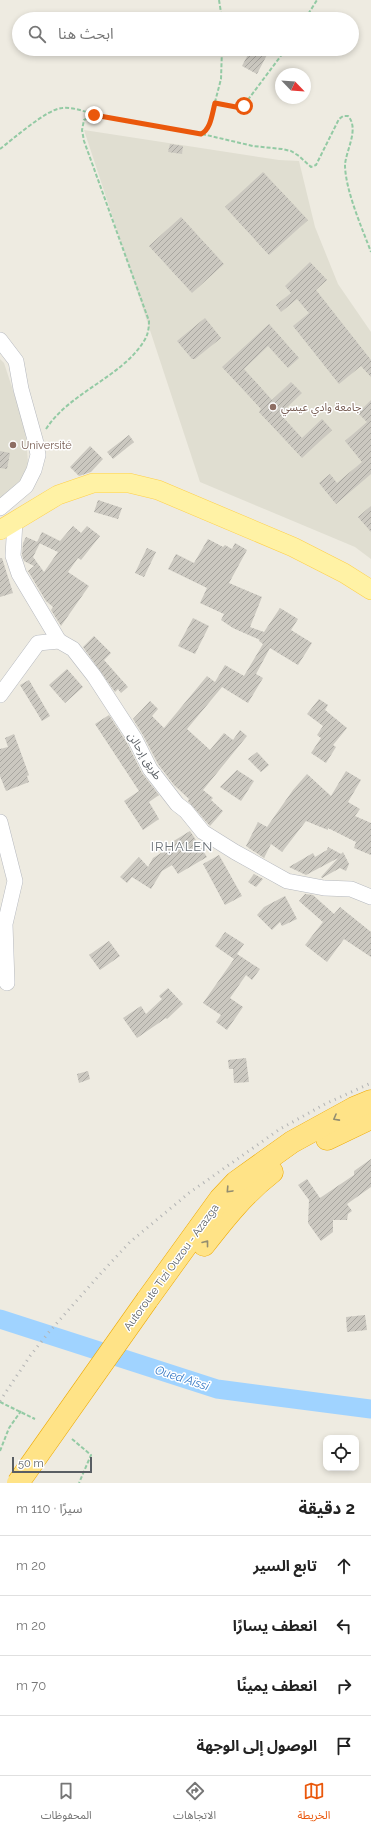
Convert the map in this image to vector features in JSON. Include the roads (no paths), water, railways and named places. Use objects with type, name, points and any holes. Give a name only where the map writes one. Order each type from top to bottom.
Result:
[{"type":"highway","name":"Autoroute Tizi Ouzou - Azazga","points":[[33,1483],[220,1199],[236,1182],[292,1142],[354,1108],[371,1101]]},
{"type":"highway","name":"Autoroute Tizi Ouzou - Azazga","points":[[18,1483],[151,1304],[232,1210],[260,1181],[298,1154],[371,1118]]},
{"type":"main road","points":[[7,525],[58,495],[93,483],[129,483],[158,490],[293,548],[344,573],[371,590]]},
{"type":"street","points":[[0,340],[16,362],[21,389],[38,455],[34,470],[26,486],[0,508]]},
{"type":"street","points":[[0,695],[38,643],[59,641],[19,574],[13,556],[7,525]]},
{"type":"street","name":"طريق إرحالن","points":[[59,641],[73,649],[86,665],[136,739],[150,768],[176,804],[186,811],[203,832],[287,881],[324,888],[351,889],[371,897]]},
{"type":"street","points":[[0,822],[15,881],[5,924],[6,983]]},
{"type":"waterway","name":"Oued Aïssi","points":[[0,1319],[217,1389],[371,1409]]},
{"type":"railway","points":[[0,1401],[30,1356],[49,1332],[130,1242],[189,1193],[280,1129],[325,1104],[371,1083]]},
{"type":"place","name":"جامعة وادي عيسي","points":[[273,407]]},
{"type":"place","name":"Université","points":[[13,445]]},
{"type":"district","name":"IRḤALEN","points":[[182,846]]}]
